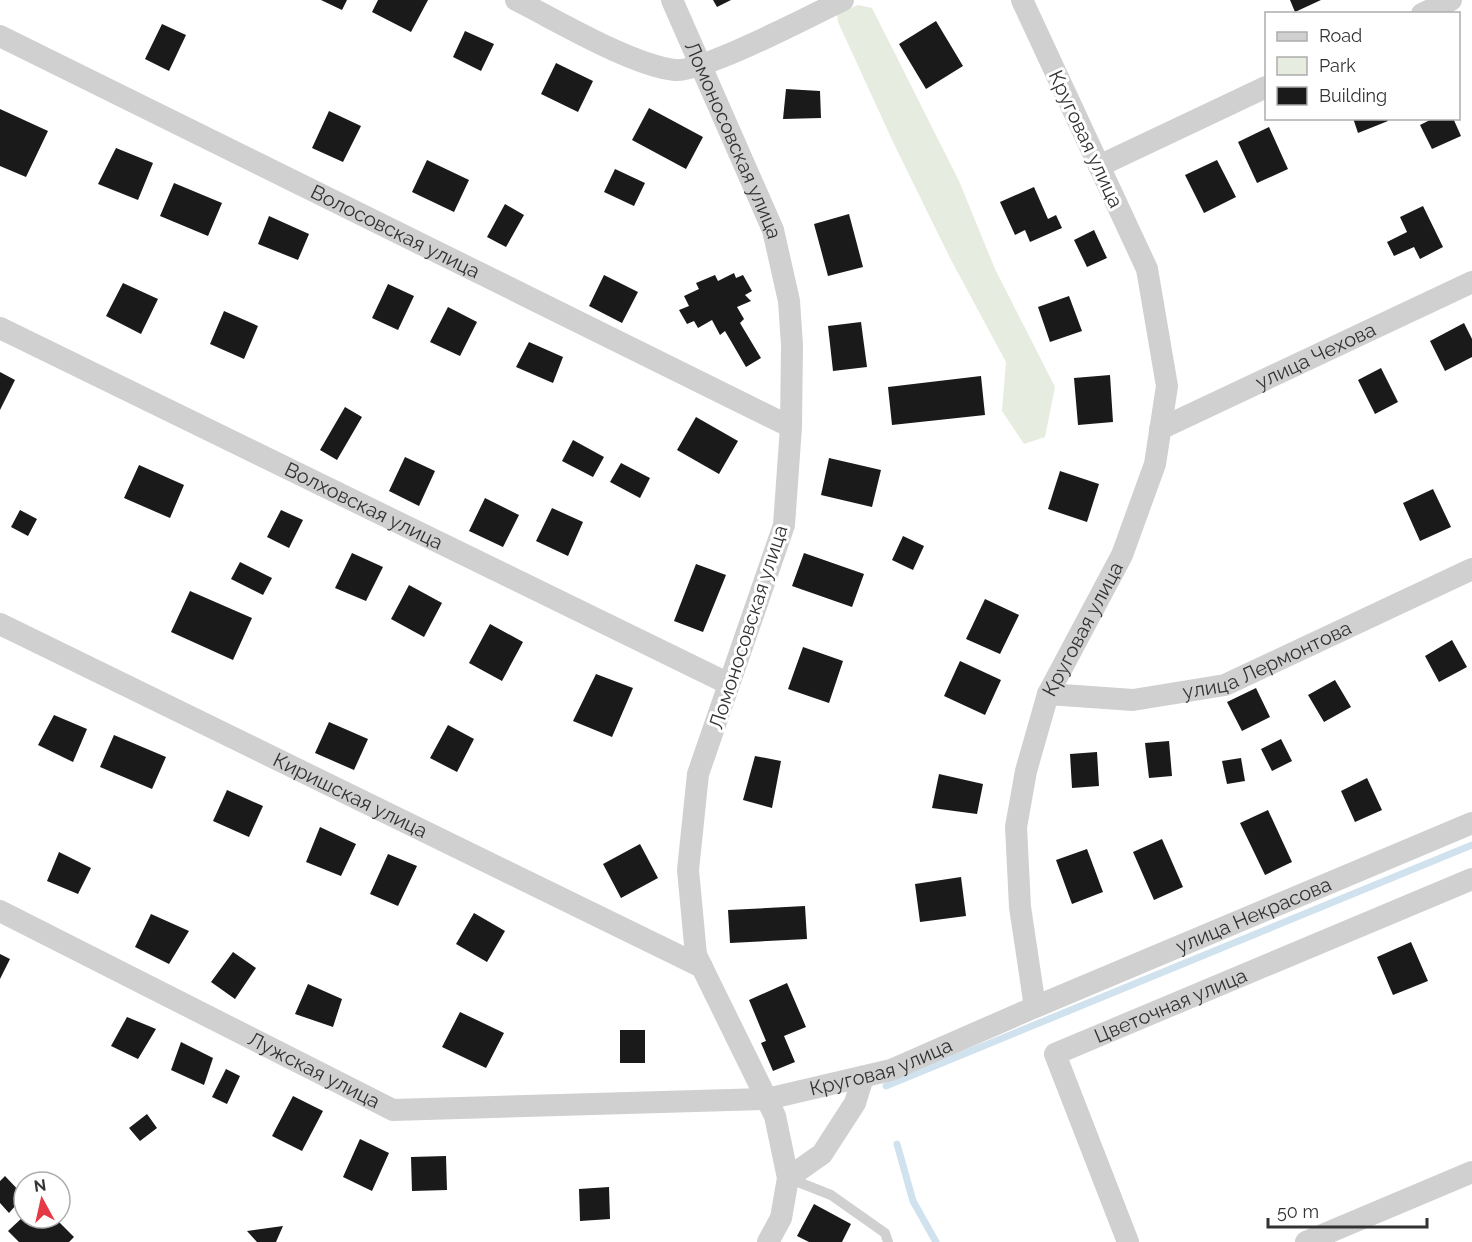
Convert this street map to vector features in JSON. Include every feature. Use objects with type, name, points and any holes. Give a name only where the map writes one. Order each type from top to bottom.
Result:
[{"type":"street","points":[[516,0],[637,60],[676,70],[703,65],[843,0]]},
{"type":"street","name":"Ломоносовская улица","points":[[672,0],[703,65],[773,230],[789,301],[792,345],[791,427],[784,525],[698,774],[688,870],[696,955],[775,1116],[788,1178],[781,1218],[768,1242]]},
{"type":"street","name":"Круговая улица","points":[[767,1099],[891,1070],[1035,1007],[1020,907],[1016,827],[1026,771],[1048,694],[1122,555],[1155,464],[1167,386],[1147,269],[1022,0]]},
{"type":"street","points":[[1426,12],[1451,0]]},
{"type":"street","name":"Волосовская улица","points":[[0,36],[791,427]]},
{"type":"street","points":[[1099,166],[1265,87]]},
{"type":"street","name":"улица Чехова","points":[[1160,429],[1472,282]]},
{"type":"street","name":"Волховская улица","points":[[0,328],[729,684]]},
{"type":"street","name":"улица Лермонтова","points":[[1048,694],[1133,700],[1225,685],[1472,569]]},
{"type":"street","name":"Киришская улица","points":[[0,624],[702,967]]},
{"type":"street","name":"улица Некрасова","points":[[1035,1007],[1472,823]]},
{"type":"street","name":"Цветочная улица","points":[[1128,1242],[1055,1054],[1472,879]]},
{"type":"street","name":"Лужская улица","points":[[0,911],[393,1110],[767,1099]]},
{"type":"street","points":[[788,1178],[822,1155],[855,1103],[863,1077]]},
{"type":"street","points":[[1306,1242],[1472,1172]]},
{"type":"lane","points":[[788,1178],[831,1195],[885,1233],[888,1242]]},
{"type":"green space","points":[[858,5],[872,8],[959,181],[995,269],[1055,387],[1045,437],[1024,444],[1002,411],[1006,362],[950,258],[838,22],[837,13]]},
{"type":"building","points":[[321,0],[347,0],[342,10]]},
{"type":"building","points":[[378,0],[428,0],[411,32],[372,12]]},
{"type":"building","points":[[713,0],[731,0],[717,7]]},
{"type":"building","points":[[1290,0],[1321,0],[1295,12]]},
{"type":"building","points":[[936,21],[963,66],[926,89],[899,44]]},
{"type":"building","points":[[162,24],[186,35],[169,71],[145,59]]},
{"type":"building","points":[[465,31],[494,44],[481,71],[453,57]]},
{"type":"building","points":[[556,63],[593,81],[578,112],[541,94]]},
{"type":"building","points":[[786,89],[820,91],[821,118],[783,119]]},
{"type":"building","points":[[649,108],[703,137],[686,169],[632,140]]},
{"type":"building","points":[[0,109],[48,131],[26,177],[0,166]]},
{"type":"building","points":[[329,111],[361,126],[343,162],[312,148]]},
{"type":"building","points":[[1354,120],[1388,120],[1388,121],[1358,133]]},
{"type":"building","points":[[1430,120],[1454,120],[1461,136],[1432,149],[1420,125]]},
{"type":"building","points":[[1269,127],[1288,169],[1257,183],[1238,142]]},
{"type":"building","points":[[116,148],[153,163],[138,200],[98,184]]},
{"type":"building","points":[[427,160],[469,180],[454,212],[412,192]]},
{"type":"building","points":[[1217,160],[1236,197],[1204,213],[1185,175]]},
{"type":"building","points":[[615,169],[645,183],[634,206],[604,192]]},
{"type":"building","points":[[174,183],[222,203],[208,236],[160,216]]},
{"type":"building","points":[[1034,187],[1048,219],[1056,215],[1062,228],[1030,242],[1025,230],[1015,235],[1000,202]]},
{"type":"building","points":[[505,204],[524,215],[506,247],[487,237]]},
{"type":"building","points":[[1423,206],[1443,247],[1420,259],[1414,247],[1394,256],[1387,242],[1407,232],[1400,217]]},
{"type":"building","points":[[849,214],[863,267],[828,276],[814,224]]},
{"type":"building","points":[[269,216],[309,234],[298,260],[258,244]]},
{"type":"building","points":[[1094,230],[1107,258],[1087,267],[1074,240]]},
{"type":"building","points":[[734,273],[736,278],[743,275],[752,291],[745,295],[751,301],[737,307],[744,319],[740,323],[761,358],[746,367],[725,331],[720,335],[712,320],[698,328],[694,321],[687,324],[679,310],[689,306],[684,296],[699,289],[696,283],[715,275],[718,281]]},
{"type":"building","points":[[604,275],[638,292],[622,323],[589,306]]},
{"type":"building","points":[[123,283],[158,299],[141,334],[106,316]]},
{"type":"building","points":[[388,284],[414,296],[398,330],[372,318]]},
{"type":"building","points":[[1069,296],[1082,331],[1050,342],[1038,307]]},
{"type":"building","points":[[448,307],[477,322],[460,356],[430,342]]},
{"type":"building","points":[[224,311],[258,326],[244,359],[210,344]]},
{"type":"building","points":[[861,322],[867,367],[833,371],[828,326]]},
{"type":"building","points":[[1464,323],[1472,339],[1472,357],[1445,371],[1430,341]]},
{"type":"building","points":[[529,342],[563,357],[553,383],[516,367]]},
{"type":"building","points":[[1381,368],[1398,402],[1375,414],[1358,380]]},
{"type":"building","points":[[0,372],[15,380],[0,410]]},
{"type":"building","points":[[1110,375],[1113,422],[1078,425],[1074,378]]},
{"type":"building","points":[[981,376],[985,415],[892,425],[888,387]]},
{"type":"building","points":[[345,407],[362,417],[337,460],[320,450]]},
{"type":"building","points":[[696,417],[738,441],[719,474],[677,450]]},
{"type":"building","points":[[573,440],[604,457],[593,477],[562,461]]},
{"type":"building","points":[[405,457],[435,471],[419,506],[389,491]]},
{"type":"building","points":[[829,458],[881,470],[872,507],[821,495]]},
{"type":"building","points":[[621,463],[650,478],[640,498],[610,482]]},
{"type":"building","points":[[139,465],[184,485],[170,518],[124,498]]},
{"type":"building","points":[[1060,471],[1099,484],[1087,522],[1048,509]]},
{"type":"building","points":[[1433,489],[1451,527],[1420,541],[1403,503]]},
{"type":"building","points":[[485,498],[519,515],[503,547],[469,531]]},
{"type":"building","points":[[552,508],[583,522],[568,556],[536,541]]},
{"type":"building","points":[[20,510],[37,519],[28,536],[11,527]]},
{"type":"building","points":[[281,510],[303,520],[289,548],[267,537]]},
{"type":"building","points":[[903,536],[924,546],[913,570],[892,560]]},
{"type":"building","points":[[352,553],[383,567],[366,601],[335,588]]},
{"type":"building","points":[[804,553],[864,574],[852,607],[792,586]]},
{"type":"building","points":[[240,562],[272,578],[263,595],[231,579]]},
{"type":"building","points":[[696,564],[726,575],[703,632],[674,621]]},
{"type":"building","points":[[409,585],[442,603],[424,637],[391,619]]},
{"type":"building","points":[[190,591],[252,618],[233,660],[171,632]]},
{"type":"building","points":[[985,599],[1019,615],[1000,654],[966,639]]},
{"type":"building","points":[[490,624],[523,642],[502,681],[469,663]]},
{"type":"building","points":[[1452,640],[1467,667],[1439,682],[1425,656]]},
{"type":"building","points":[[803,647],[843,661],[829,703],[788,689]]},
{"type":"building","points":[[960,661],[1001,680],[985,715],[944,696]]},
{"type":"building","points":[[596,674],[633,688],[612,737],[573,721]]},
{"type":"building","points":[[1335,680],[1351,707],[1324,722],[1308,695]]},
{"type":"building","points":[[1256,688],[1270,717],[1242,731],[1227,702]]},
{"type":"building","points":[[54,715],[87,729],[73,762],[38,745]]},
{"type":"building","points":[[329,722],[368,739],[354,770],[315,753]]},
{"type":"building","points":[[448,725],[474,739],[457,772],[430,758]]},
{"type":"building","points":[[114,735],[166,757],[152,789],[100,767]]},
{"type":"building","points":[[1281,739],[1292,761],[1272,771],[1261,749]]},
{"type":"building","points":[[1169,741],[1172,776],[1149,778],[1145,743]]},
{"type":"building","points":[[1097,752],[1099,786],[1072,788],[1070,754]]},
{"type":"building","points":[[755,756],[781,761],[772,808],[743,800]]},
{"type":"building","points":[[1241,758],[1245,781],[1227,784],[1222,761]]},
{"type":"building","points":[[939,774],[983,784],[977,814],[932,808]]},
{"type":"building","points":[[1367,778],[1382,810],[1355,822],[1341,791]]},
{"type":"building","points":[[227,790],[263,806],[249,837],[213,821]]},
{"type":"building","points":[[1268,810],[1292,862],[1265,875],[1240,823]]},
{"type":"building","points":[[320,827],[356,844],[341,876],[306,862]]},
{"type":"building","points":[[1162,839],[1183,887],[1154,900],[1133,852]]},
{"type":"building","points":[[640,844],[658,878],[621,898],[603,864]]},
{"type":"building","points":[[1087,849],[1103,892],[1072,904],[1056,860]]},
{"type":"building","points":[[59,852],[91,868],[78,894],[47,881]]},
{"type":"building","points":[[388,854],[417,866],[398,906],[370,894]]},
{"type":"building","points":[[961,877],[966,916],[920,922],[915,884]]},
{"type":"building","points":[[805,906],[807,939],[730,943],[728,910]]},
{"type":"building","points":[[474,913],[505,931],[487,962],[456,944]]},
{"type":"building","points":[[151,914],[189,931],[169,964],[135,947]]},
{"type":"building","points":[[1411,942],[1428,981],[1393,995],[1377,957]]},
{"type":"building","points":[[233,952],[256,968],[235,999],[211,982]]},
{"type":"building","points":[[0,954],[10,959],[0,979]]},
{"type":"building","points":[[787,983],[806,1027],[784,1036],[795,1062],[773,1071],[761,1043],[766,1041],[749,1000]]},
{"type":"building","points":[[308,984],[342,999],[333,1027],[295,1014]]},
{"type":"building","points":[[460,1012],[504,1033],[486,1068],[442,1047]]},
{"type":"building","points":[[127,1017],[156,1029],[138,1059],[111,1046]]},
{"type":"building","points":[[620,1030],[645,1030],[645,1063],[620,1063]]},
{"type":"building","points":[[181,1042],[213,1058],[204,1085],[171,1070]]},
{"type":"building","points":[[226,1069],[240,1076],[227,1104],[212,1097]]},
{"type":"building","points":[[293,1096],[323,1111],[302,1151],[272,1136]]},
{"type":"building","points":[[147,1114],[157,1128],[140,1141],[129,1128]]},
{"type":"building","points":[[360,1139],[389,1153],[372,1191],[343,1177]]},
{"type":"building","points":[[446,1156],[447,1190],[412,1191],[411,1157]]},
{"type":"building","points":[[5,1176],[12,1183],[12,1210],[9,1213],[0,1203],[0,1181]]},
{"type":"building","points":[[609,1187],[610,1219],[580,1221],[579,1189]]},
{"type":"building","points":[[814,1204],[851,1224],[842,1242],[809,1242],[797,1236]]},
{"type":"building","points":[[283,1226],[276,1242],[257,1242],[247,1231]]},
{"type":"building","points":[[12,1227],[12,1230],[67,1230],[74,1237],[69,1242],[19,1242],[8,1231]]},
{"type":"waterway","points":[[886,1086],[1472,845]]},
{"type":"waterway","points":[[897,1144],[913,1201],[936,1242]]}]
